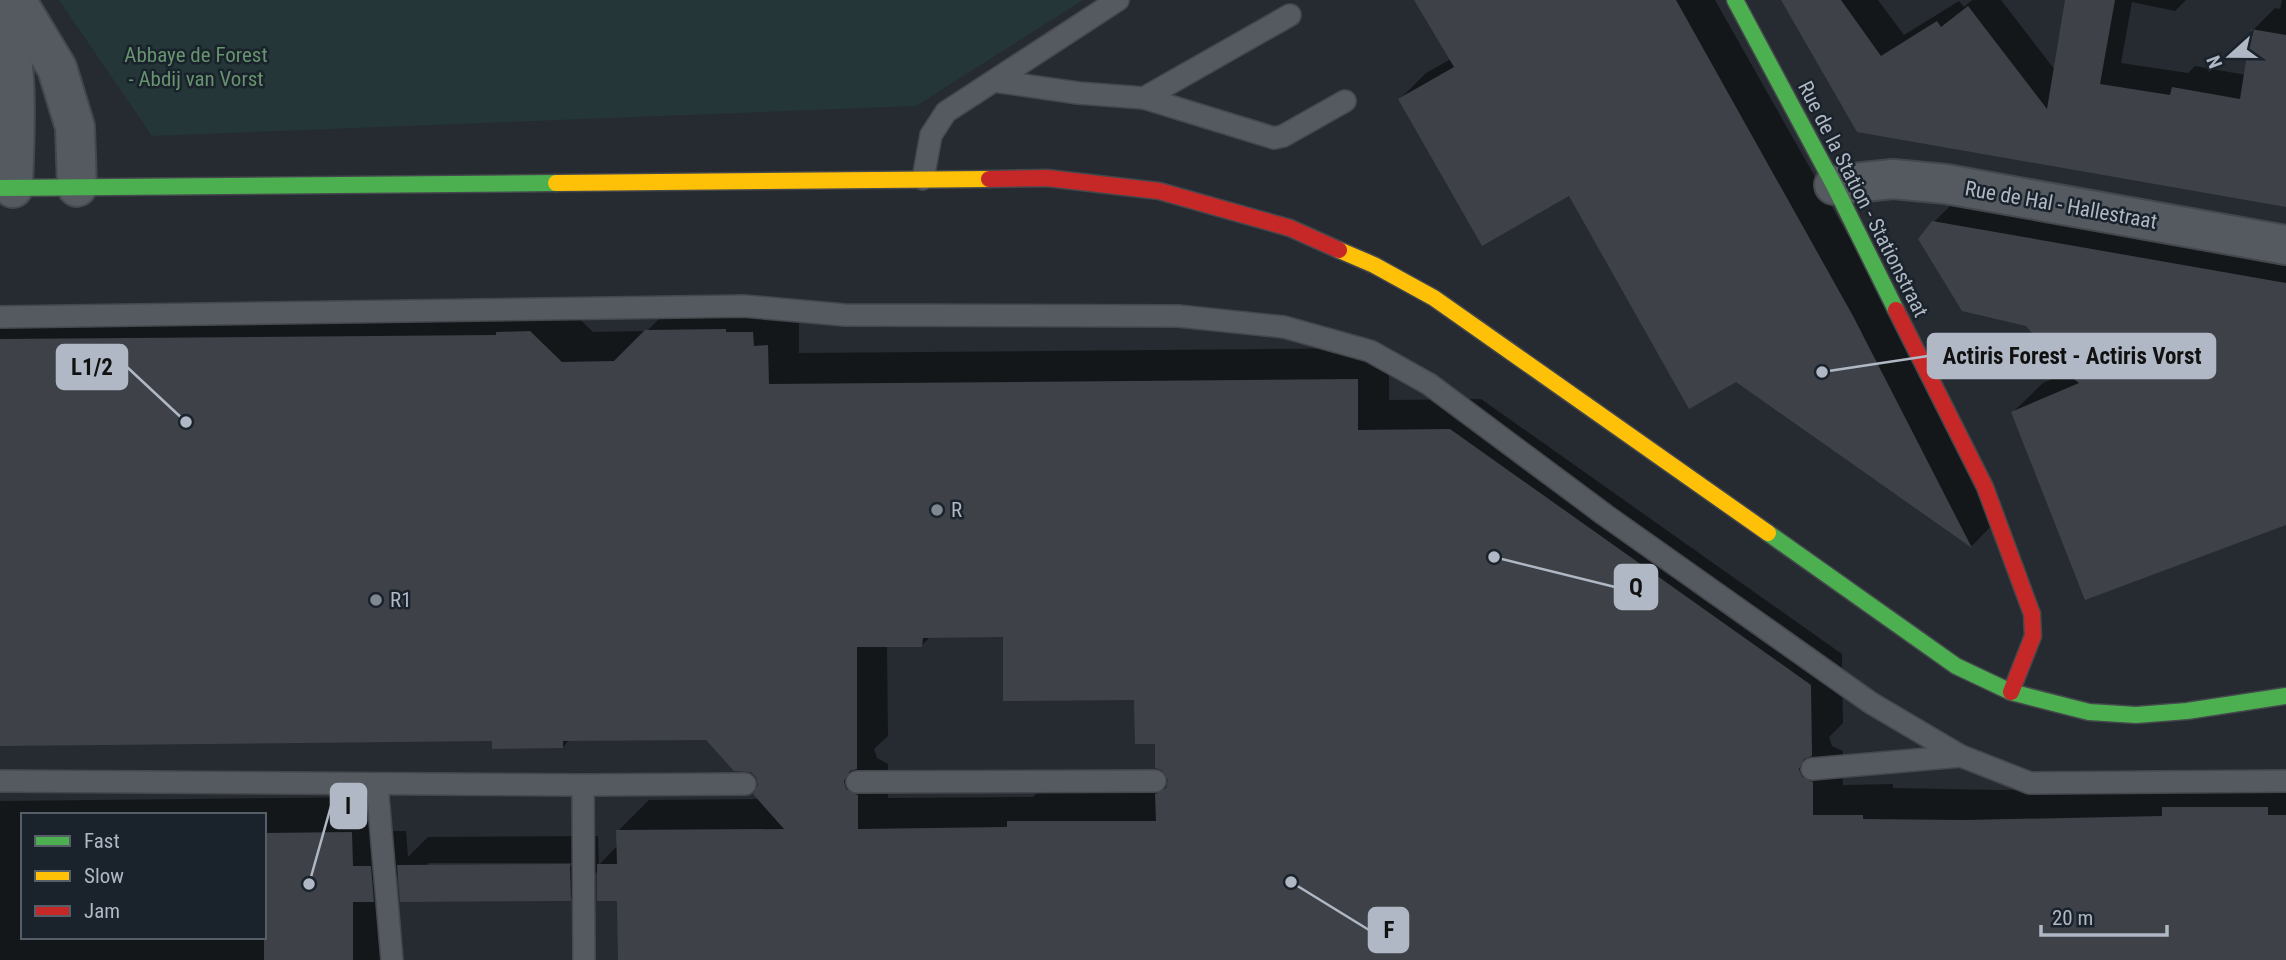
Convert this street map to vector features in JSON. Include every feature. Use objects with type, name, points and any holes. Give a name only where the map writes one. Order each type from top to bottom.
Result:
[{"type":"main road","name":"Rue de la Station - Stationstraat","points":[[1735,0],[1834,185],[1985,487],[2032,614],[2033,636],[2011,692]]},
{"type":"main road","points":[[7,188],[1046,178],[1159,191],[1290,228],[1374,265],[1434,298],[1956,666],[2011,692],[2089,712],[2136,715],[2286,696]]},
{"type":"street","points":[[16,0],[57,68],[75,127],[76,187]]},
{"type":"street","points":[[0,13],[5,22],[15,80],[7,188]]},
{"type":"street","name":"Rue de Hal - Hallestraat","points":[[1834,185],[1893,179],[1946,184],[2286,245]]},
{"type":"lane","points":[[923,179],[931,135],[946,112],[1118,0]]},
{"type":"lane","points":[[1144,98],[1290,15]]},
{"type":"lane","points":[[994,81],[1078,93],[1144,98],[1274,138],[1283,136],[1345,101]]},
{"type":"lane","points":[[0,317],[744,306],[845,315],[1178,316],[1284,327],[1370,351],[1429,384],[1605,514],[1871,703],[1961,756],[2030,783],[2286,781]]},
{"type":"lane","points":[[1812,769],[1961,756]]},
{"type":"lane","points":[[0,781],[745,784]]},
{"type":"lane","points":[[857,782],[1155,781]]},
{"type":"lane","points":[[377,784],[392,960]]},
{"type":"lane","points":[[583,785],[584,960]]},
{"type":"green space","name":"Abbaye de Forest - Abdij van Vorst","points":[[59,0],[1083,0],[916,106],[152,136]]},
{"type":"building","points":[[1414,0],[1676,0],[1853,316],[1972,548],[1736,382],[1689,409],[1569,196],[1482,246],[1398,99],[1454,67]]},
{"type":"building","points":[[1781,0],[1841,0],[1881,56],[1937,21],[1941,27],[1968,6],[2047,109],[2065,0],[2115,0],[2100,84],[2170,95],[2172,87],[2240,99],[2251,29],[2286,35],[2286,207],[1857,132]]},
{"type":"building","points":[[1932,221],[2286,283],[2286,525],[2085,600],[2011,412],[2079,383],[2055,365],[2064,354],[2026,326],[1962,311],[1918,239]]},
{"type":"building","points":[[726,329],[726,332],[753,332],[754,346],[768,345],[769,384],[1358,379],[1358,430],[1450,429],[1811,685],[1812,756],[1804,759],[1799,769],[1802,777],[1813,782],[1813,815],[1863,815],[1863,819],[1965,820],[2162,816],[2162,807],[2268,807],[2268,815],[2286,815],[2286,960],[618,960],[617,901],[597,901],[597,864],[617,864],[616,830],[784,829],[753,794],[758,785],[756,777],[751,772],[734,771],[706,740],[563,741],[563,748],[492,749],[492,741],[0,746],[0,339],[496,335],[496,332],[530,331],[562,362],[614,361],[645,330]],"holes":[[[1003,637],[1003,701],[1134,700],[1135,744],[1155,744],[1155,768],[1162,770],[1168,780],[1166,788],[1155,794],[1156,821],[1007,821],[1007,827],[858,829],[858,795],[846,789],[844,781],[850,771],[857,769],[857,647],[922,647],[923,638]]]},
{"type":"building","points":[[352,832],[353,866],[371,866],[374,902],[353,902],[353,960],[264,960],[266,833]]},
{"type":"building","points":[[570,864],[571,901],[400,902],[397,865]]},
{"type":"traffic: fast","points":[[1735,0],[1834,185],[1896,310]]},
{"type":"traffic: fast","points":[[0,188],[556,183]]},
{"type":"traffic: fast","points":[[1768,533],[1956,666],[2011,692],[2089,712],[2136,715],[2187,711],[2286,696]]},
{"type":"traffic: slow","points":[[556,183],[989,179]]},
{"type":"traffic: slow","points":[[1339,250],[1374,265],[1434,298],[1768,533]]},
{"type":"traffic: jam","points":[[989,179],[1047,178],[1159,191],[1290,228],[1339,250]]},
{"type":"traffic: jam","points":[[1896,310],[1985,487],[2032,614],[2033,636],[2011,692]]},
{"type":"place","name":"Actiris Forest - Actiris Vorst","points":[[1822,372]]},
{"type":"place","name":"L1/2","points":[[186,422]]},
{"type":"place","name":"R","points":[[937,510]]},
{"type":"place","name":"Q","points":[[1494,557]]},
{"type":"place","name":"R1","points":[[376,600]]},
{"type":"place","name":"F","points":[[1291,882]]},
{"type":"place","name":"I","points":[[309,884]]}]
